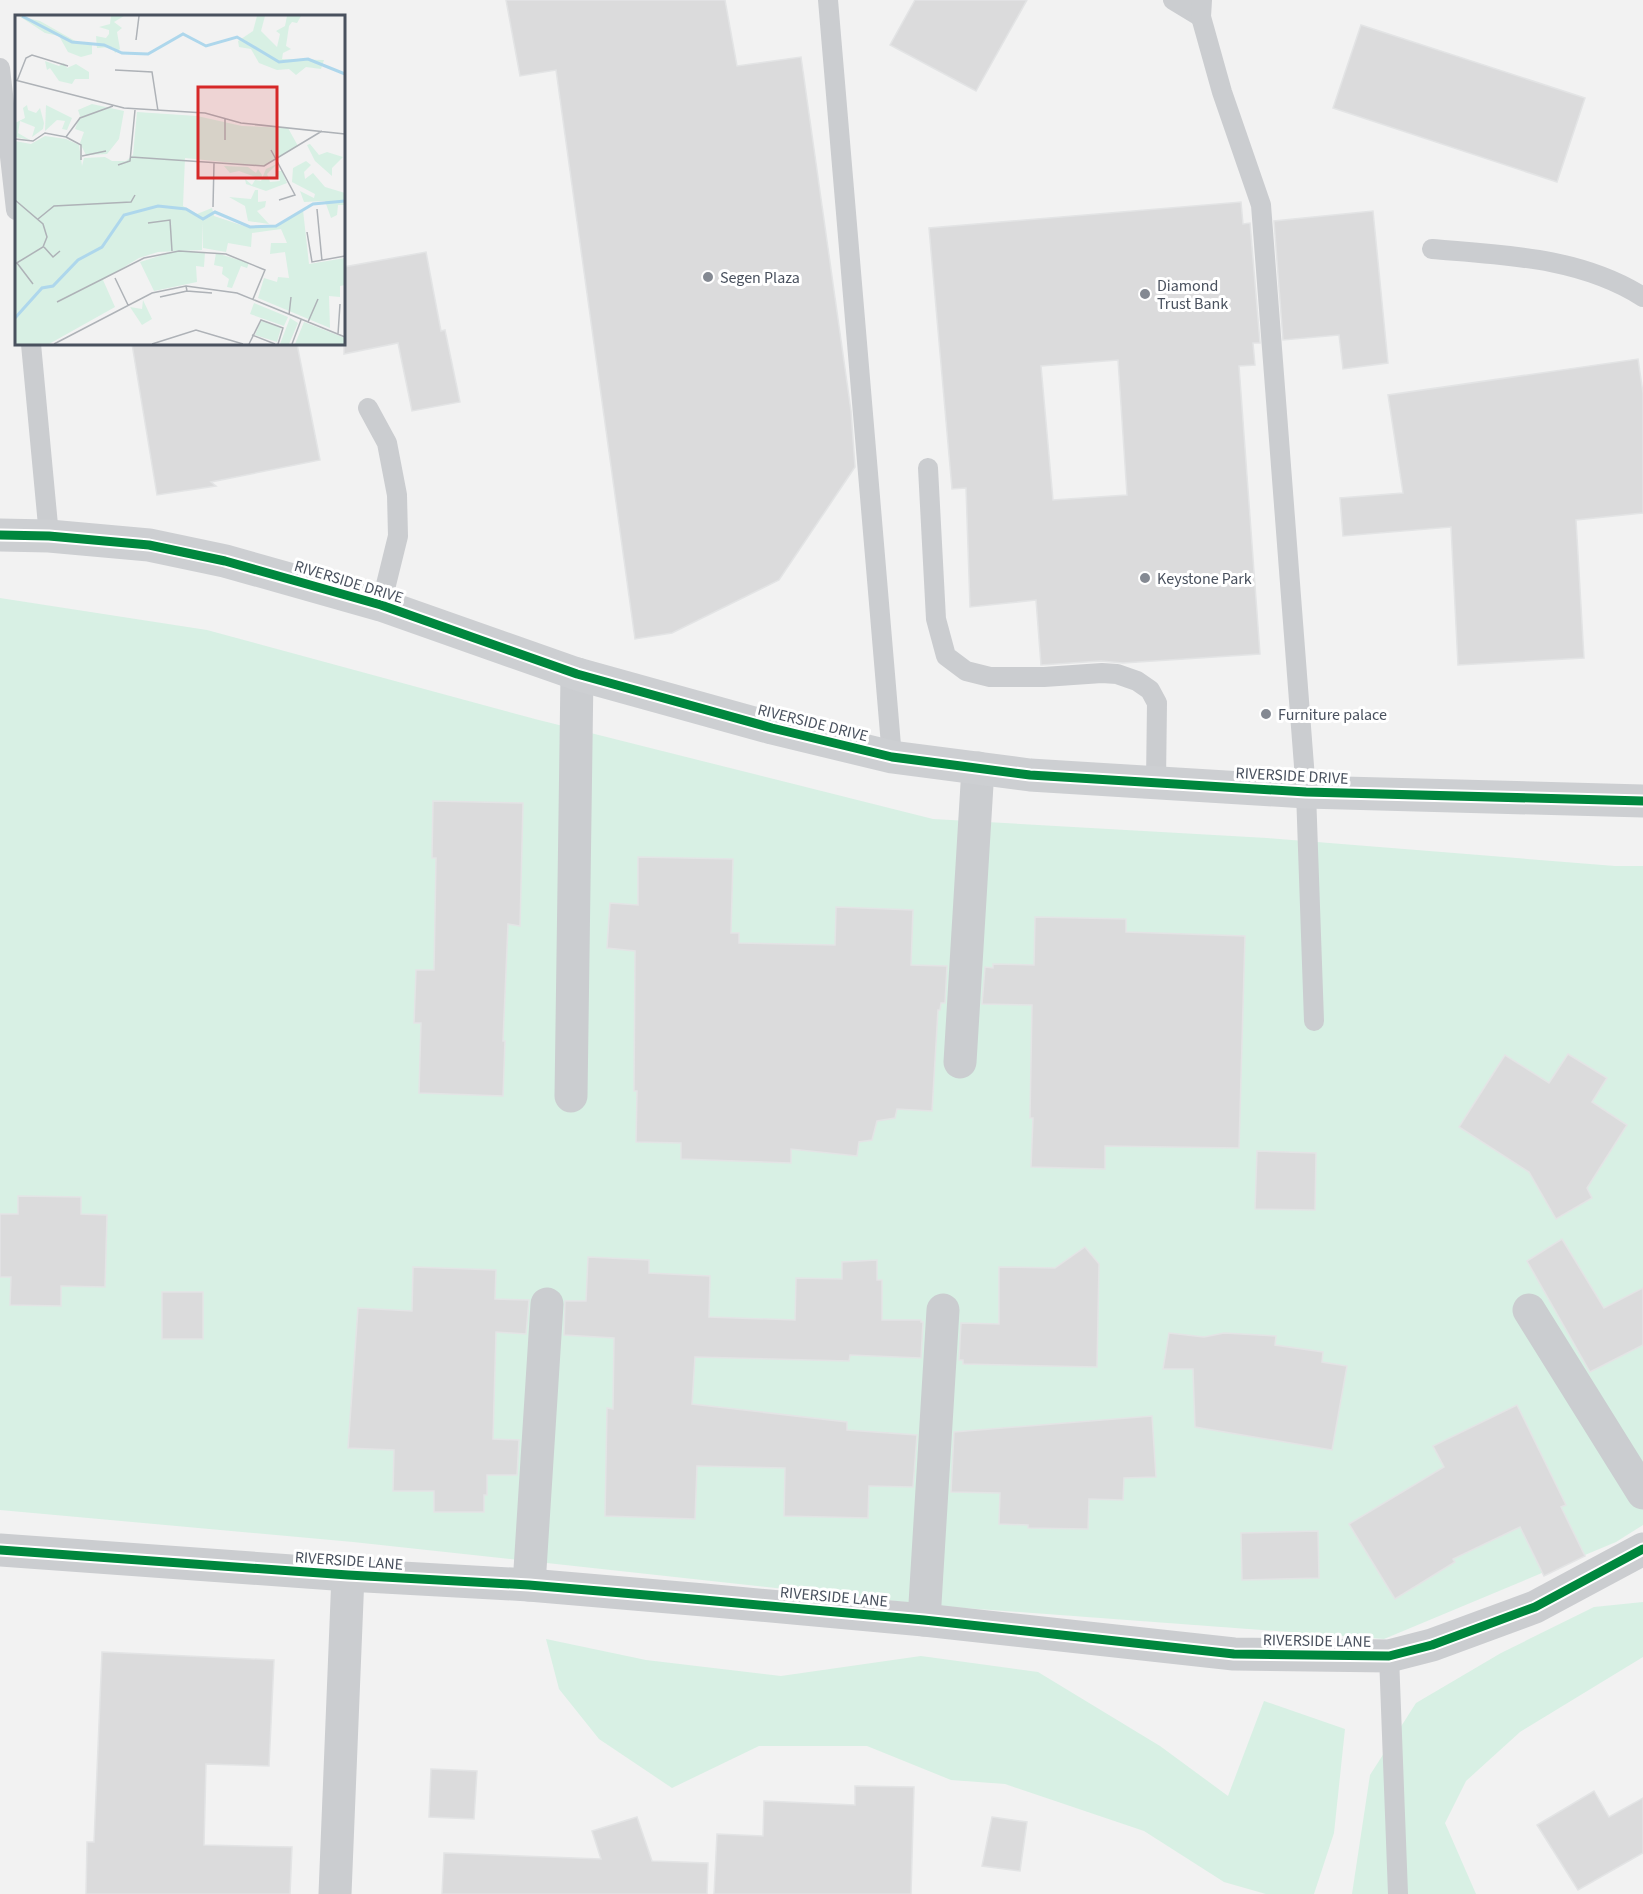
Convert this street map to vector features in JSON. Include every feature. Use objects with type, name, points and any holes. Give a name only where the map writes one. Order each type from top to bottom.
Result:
[{"type":"street","name":"RIVERSIDE DRIVE","points":[[0,535],[49,536],[149,545],[225,561],[381,605],[577,674],[772,728],[892,757],[1030,775],[1306,792],[1643,801]]},
{"type":"street","points":[[571,1096],[577,674]]},
{"type":"street","points":[[960,1062],[978,768]]},
{"type":"street","points":[[529,1585],[547,1305]]},
{"type":"street","points":[[924,1620],[943,1310]]},
{"type":"street","points":[[1529,1310],[1643,1493]]},
{"type":"street","name":"RIVERSIDE LANE","points":[[0,1550],[348,1575],[529,1585],[924,1620],[1234,1654],[1389,1656],[1432,1645],[1535,1607],[1643,1549]]},
{"type":"street","points":[[334,1894],[348,1575]]},
{"type":"lane","points":[[828,0],[892,757]]},
{"type":"lane","points":[[1173,0],[1202,9],[1222,92],[1261,205],[1306,792],[1314,1021]]},
{"type":"lane","points":[[0,68],[15,201]]},
{"type":"lane","points":[[1432,249],[1530,258],[1586,271],[1622,284],[1643,297]]},
{"type":"lane","points":[[31,345],[49,536]]},
{"type":"lane","points":[[368,408],[387,443],[397,495],[398,536],[381,605]]},
{"type":"lane","points":[[928,468],[936,619],[946,656],[966,671],[990,677],[1044,678],[1102,673],[1117,674],[1137,681],[1150,690],[1157,703],[1156,782]]},
{"type":"lane","points":[[1389,1656],[1398,1894]]},
{"type":"green space","points":[[0,598],[207,630],[535,719],[933,819],[1267,838],[1615,866],[1643,866],[1643,1525],[1616,1542],[1384,1639],[951,1607],[353,1542],[0,1510]]},
{"type":"green space","points":[[1643,1602],[1643,1657],[1520,1732],[1466,1781],[1445,1823],[1476,1894],[1352,1894],[1370,1775],[1416,1703],[1501,1653],[1594,1607]]},
{"type":"green space","points":[[546,1639],[646,1660],[781,1676],[921,1656],[1038,1672],[1160,1746],[1228,1796],[1264,1701],[1345,1729],[1334,1833],[1314,1894],[1266,1894],[1224,1882],[1144,1831],[1005,1784],[951,1780],[867,1746],[759,1746],[672,1788],[599,1739],[559,1689]]},
{"type":"building","name":"Segen Plaza","points":[[506,0],[725,0],[737,66],[801,57],[851,411],[855,467],[779,580],[672,633],[635,639],[556,70],[520,76]]},
{"type":"building","points":[[915,0],[1027,0],[976,91],[890,45]]},
{"type":"building","points":[[1361,25],[1585,98],[1557,182],[1333,108]]},
{"type":"building","points":[[1241,202],[1243,224],[1250,223],[1260,343],[1253,343],[1255,365],[1239,366],[1260,654],[1123,663],[1101,661],[1041,665],[1036,600],[970,607],[966,488],[952,489],[929,228]],"holes":[[[1118,360],[1127,495],[1053,500],[1041,366]]]},
{"type":"building","points":[[1373,211],[1388,363],[1343,369],[1339,335],[1283,340],[1274,221]]},
{"type":"building","points":[[426,252],[441,331],[445,330],[460,402],[412,411],[398,343],[344,354],[345,267]]},
{"type":"building","points":[[132,345],[297,345],[320,460],[211,482],[216,486],[157,495]]},
{"type":"building","points":[[1638,359],[1643,393],[1643,513],[1576,520],[1584,658],[1458,665],[1451,527],[1343,536],[1340,498],[1403,493],[1388,395]]},
{"type":"building","points":[[433,801],[523,803],[520,926],[508,924],[503,1096],[419,1093],[421,1023],[414,1023],[416,970],[434,970],[436,858],[432,858]]},
{"type":"building","points":[[638,857],[733,859],[731,933],[739,933],[739,943],[835,945],[836,907],[913,910],[911,965],[947,966],[945,1003],[941,1003],[940,1010],[938,1010],[932,1111],[897,1109],[895,1118],[877,1121],[872,1140],[859,1142],[857,1156],[791,1149],[791,1163],[681,1159],[681,1143],[636,1142],[635,951],[607,948],[610,903],[638,905]]},
{"type":"building","points":[[1035,917],[1126,919],[1126,932],[1245,936],[1239,1148],[1105,1146],[1105,1169],[1031,1167],[1032,1005],[982,1004],[985,967],[993,968],[993,964],[1034,965]]},
{"type":"building","points":[[1568,1054],[1607,1078],[1592,1102],[1627,1125],[1587,1188],[1592,1198],[1556,1219],[1529,1172],[1459,1127],[1505,1055],[1549,1083]]},
{"type":"building","points":[[1257,1151],[1316,1153],[1315,1210],[1255,1209]]},
{"type":"building","points":[[18,1196],[81,1197],[81,1214],[107,1215],[105,1287],[61,1286],[61,1306],[10,1305],[11,1277],[0,1277],[0,1214],[18,1214]]},
{"type":"building","points":[[1562,1239],[1604,1308],[1643,1288],[1643,1345],[1590,1372],[1527,1261]]},
{"type":"building","points":[[1085,1247],[1099,1264],[1097,1367],[963,1364],[963,1360],[959,1360],[961,1323],[999,1324],[999,1267],[1055,1268]]},
{"type":"building","points":[[588,1257],[649,1260],[649,1273],[710,1276],[709,1317],[795,1320],[796,1278],[842,1279],[842,1262],[877,1260],[877,1280],[882,1280],[882,1320],[921,1320],[923,1322],[921,1358],[850,1355],[849,1361],[695,1357],[692,1404],[847,1422],[847,1430],[917,1435],[913,1487],[869,1486],[868,1518],[784,1516],[785,1468],[697,1466],[695,1519],[605,1516],[607,1408],[613,1409],[614,1338],[564,1335],[565,1301],[586,1301]]},
{"type":"building","points":[[413,1267],[496,1270],[495,1299],[529,1300],[526,1334],[496,1332],[493,1439],[519,1440],[517,1475],[487,1475],[484,1512],[434,1512],[434,1491],[393,1491],[394,1450],[348,1448],[358,1308],[412,1311]]},
{"type":"building","points":[[162,1292],[203,1292],[203,1339],[162,1339]]},
{"type":"building","points":[[1169,1333],[1204,1337],[1224,1333],[1276,1336],[1275,1345],[1323,1352],[1322,1362],[1347,1366],[1332,1450],[1195,1427],[1193,1369],[1163,1369]]},
{"type":"building","points":[[1517,1405],[1566,1505],[1561,1507],[1585,1556],[1544,1576],[1520,1527],[1453,1559],[1455,1562],[1395,1599],[1349,1524],[1444,1467],[1433,1446]]},
{"type":"building","points":[[1152,1416],[1156,1477],[1124,1478],[1123,1500],[1089,1499],[1088,1529],[1028,1528],[1028,1525],[999,1524],[1000,1493],[951,1492],[954,1432]]},
{"type":"building","points":[[1318,1531],[1319,1578],[1242,1580],[1241,1533]]},
{"type":"building","points":[[102,1652],[274,1660],[269,1766],[206,1764],[204,1845],[292,1847],[290,1894],[86,1894],[87,1842],[94,1842]]},
{"type":"building","points":[[431,1769],[477,1771],[474,1819],[429,1817]]},
{"type":"building","points":[[855,1786],[914,1787],[911,1894],[714,1894],[717,1834],[763,1836],[764,1801],[855,1805]]},
{"type":"building","points":[[1594,1791],[1609,1817],[1643,1798],[1643,1853],[1578,1890],[1537,1825]]},
{"type":"building","points":[[637,1817],[652,1861],[708,1863],[707,1894],[442,1894],[444,1853],[601,1859],[592,1831]]},
{"type":"building","points":[[992,1817],[1027,1822],[1020,1871],[982,1866]]},
{"type":"cycle path","points":[[0,535],[49,536],[149,545],[225,561],[381,605],[577,674],[772,728],[892,757],[1030,775],[1306,792],[1643,801]]},
{"type":"cycle path","points":[[0,1550],[348,1575],[529,1585],[924,1620],[1234,1654],[1389,1656],[1432,1645],[1535,1607],[1643,1549]]},
{"type":"place","name":"Segen Plaza","points":[[708,277]]},
{"type":"place","name":"Diamond Trust Bank","points":[[1145,294]]},
{"type":"place","name":"Keystone Park","points":[[1145,578]]},
{"type":"place","name":"Furniture palace","points":[[1266,714]]}]
